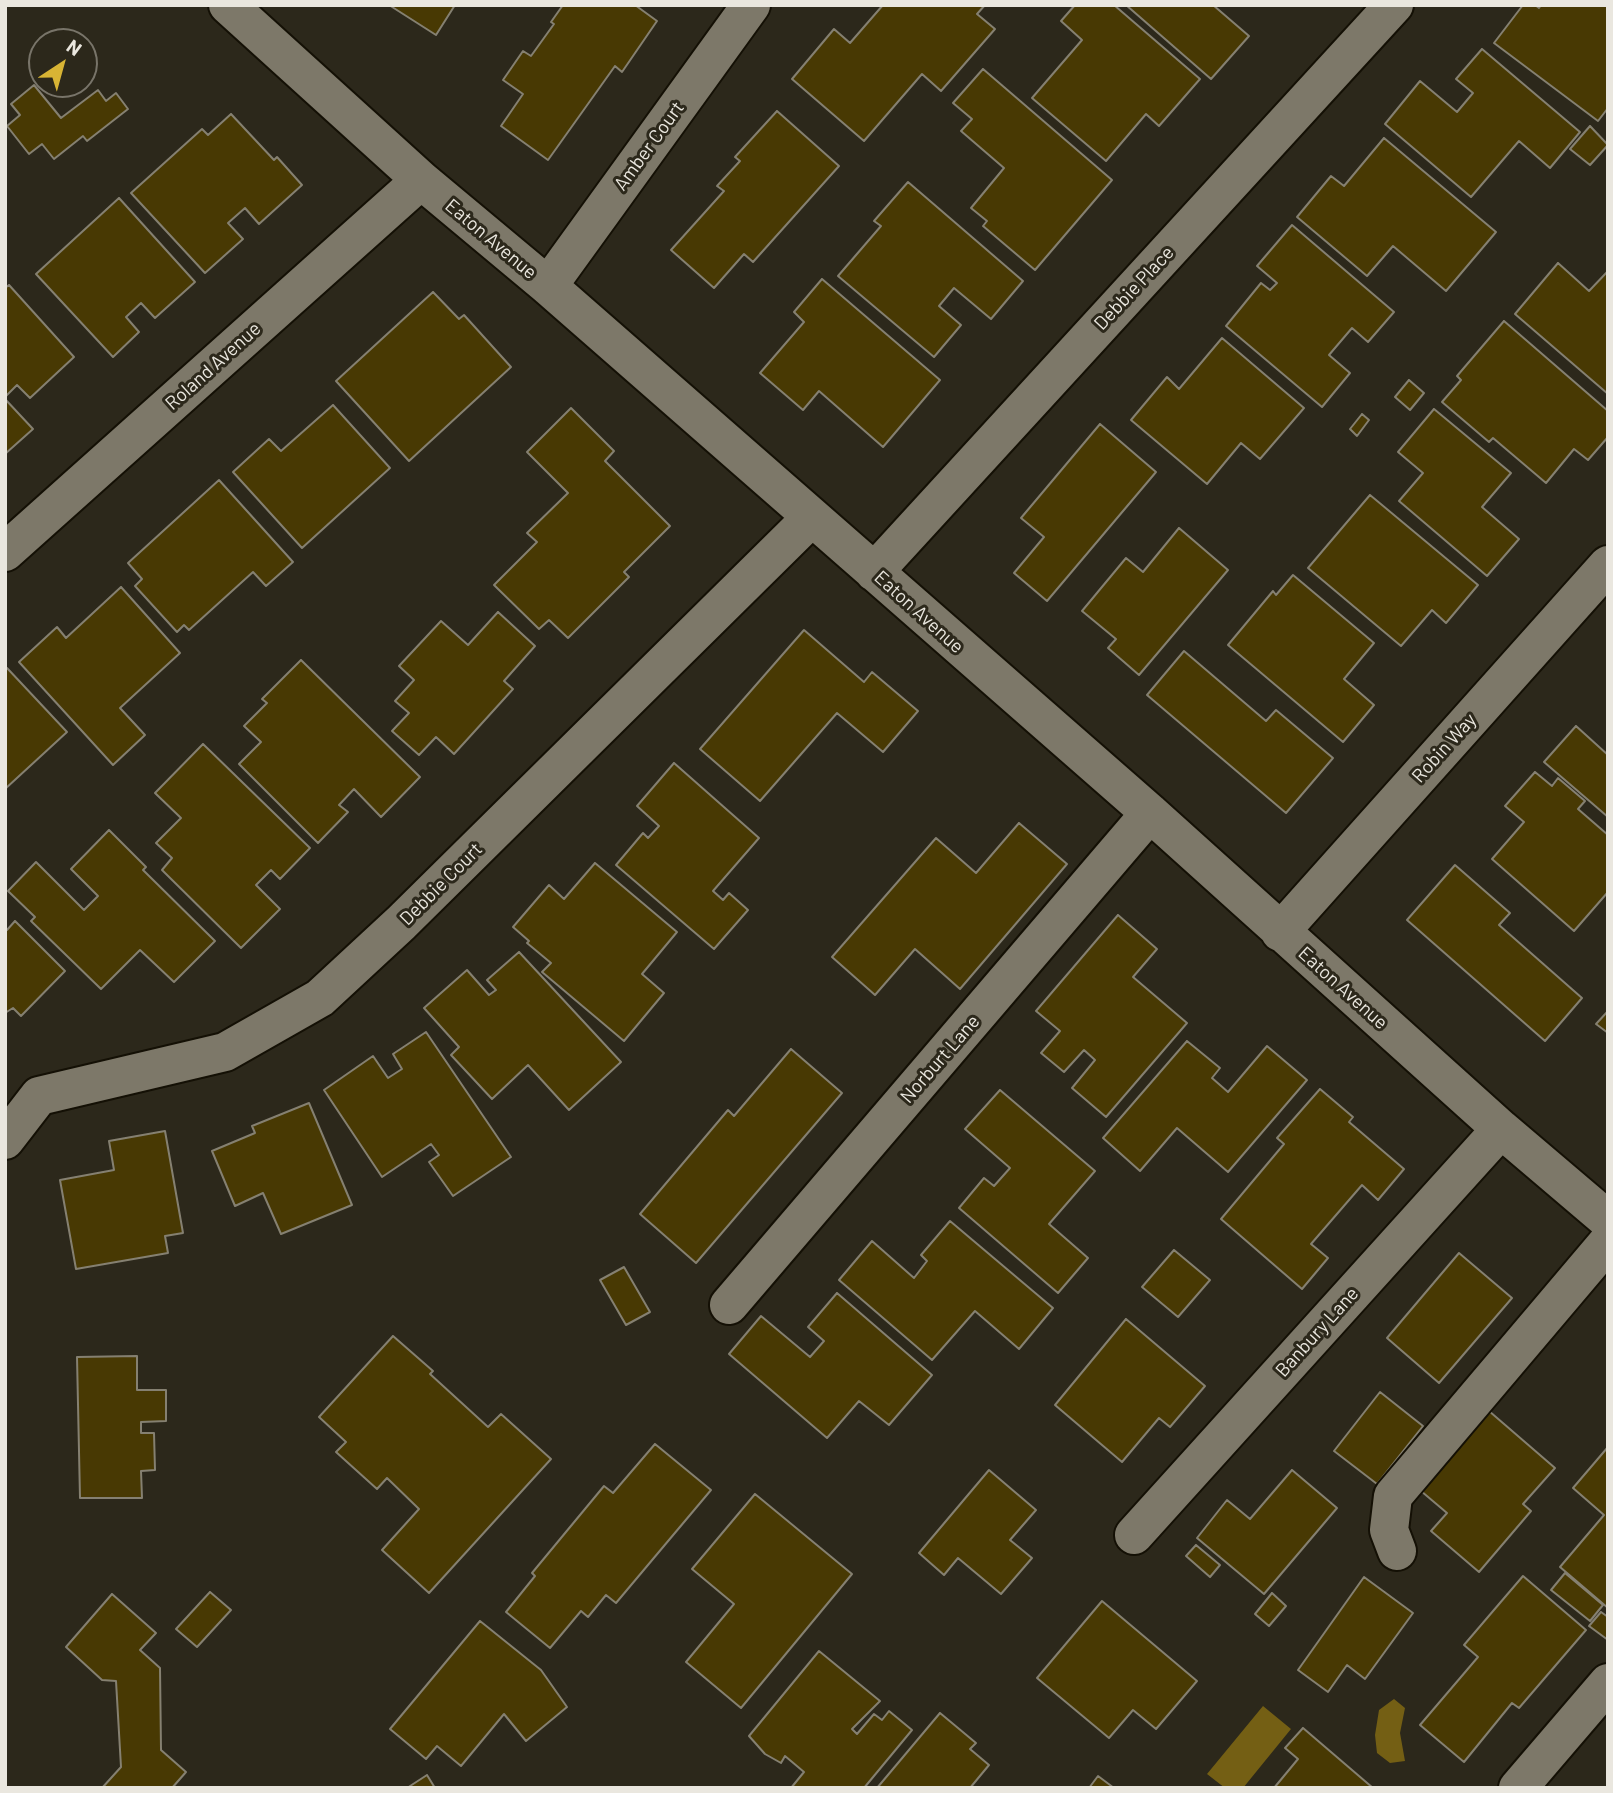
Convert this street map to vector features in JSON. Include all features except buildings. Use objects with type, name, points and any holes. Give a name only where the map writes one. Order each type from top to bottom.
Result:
[{"type":"street","name":"Eaton Avenue","points":[[228,5],[421,180],[548,286],[1150,813],[1501,1129],[1608,1220]]},
{"type":"street","name":"Amber Court","points":[[548,286],[751,5]]},
{"type":"street","name":"Debbie Place","points":[[874,572],[1394,5]]},
{"type":"street","name":"Roland Avenue","points":[[5,552],[421,180]]},
{"type":"street","name":"Debbie Court","points":[[5,1140],[39,1096],[225,1052],[320,998],[401,923],[812,517]]},
{"type":"street","name":"Robin Way","points":[[1280,932],[1608,565]]},
{"type":"street","name":"Norburt Lane","points":[[729,1304],[1150,813]]},
{"type":"street","name":"Banbury Lane","points":[[1134,1535],[1501,1129]]},
{"type":"street","points":[[1397,1551],[1389,1530],[1393,1496],[1608,1242]]},
{"type":"street","points":[[1518,1788],[1608,1683]]},
{"type":"shaded area","points":[[1394,1699],[1405,1708],[1400,1733],[1405,1761],[1390,1763],[1377,1753],[1375,1735],[1379,1710]]},
{"type":"shaded area","points":[[1263,1706],[1291,1729],[1243,1788],[1225,1788],[1207,1774]]}]
